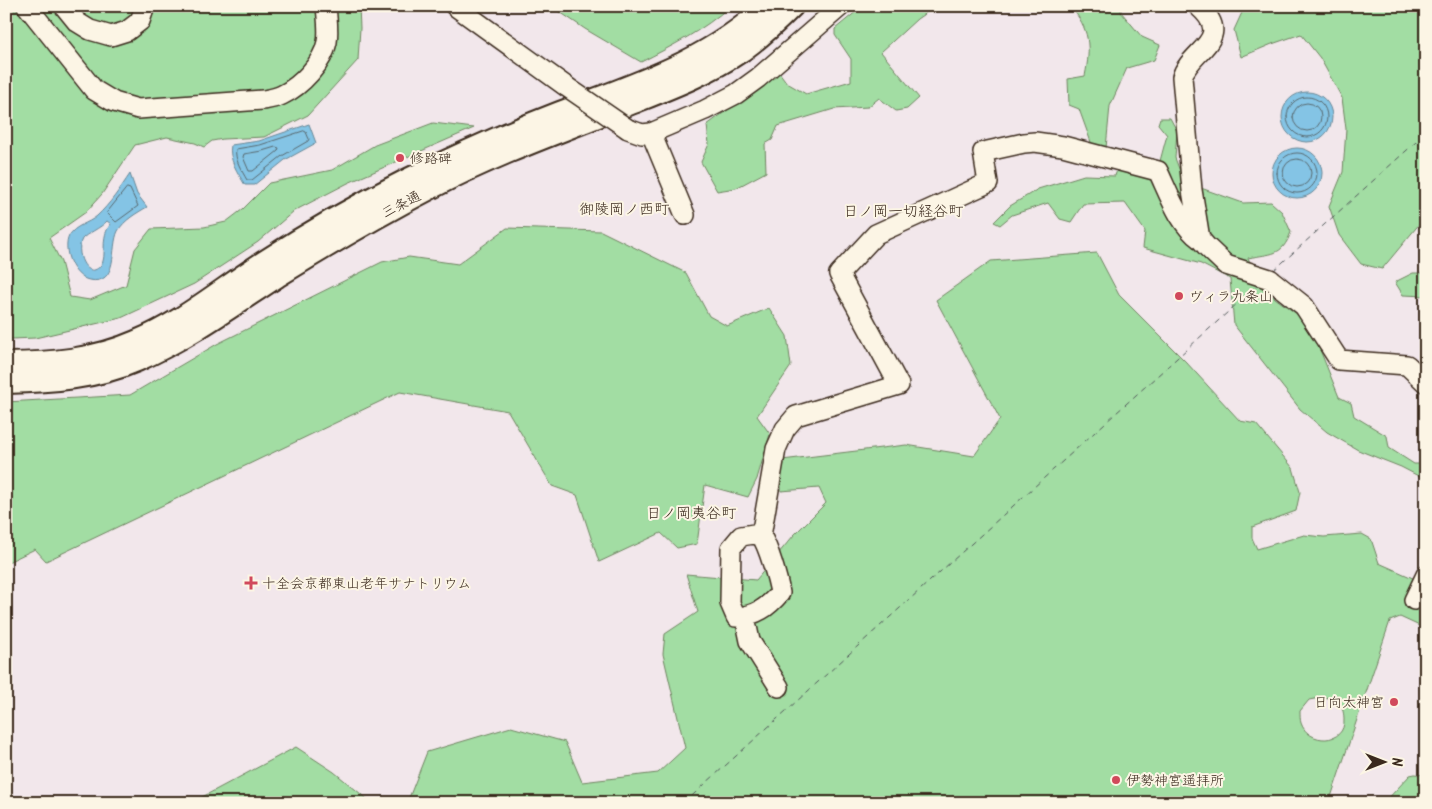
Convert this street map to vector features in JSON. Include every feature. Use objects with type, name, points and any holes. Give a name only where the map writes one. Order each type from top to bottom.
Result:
[{"type":"main road","name":"三条通","points":[[6,364],[59,361],[96,356],[150,336],[264,263],[361,205],[477,147],[687,63],[725,40],[755,18],[767,6]]},
{"type":"main road","name":"三条通","points":[[6,382],[43,381],[76,377],[109,370],[136,361],[182,338],[303,260],[360,226],[432,187],[515,149],[711,69],[742,50],[792,6]]},
{"type":"street","points":[[27,6],[94,90],[114,102],[138,109],[263,100],[286,94],[308,76],[320,58],[327,42],[326,6]]},
{"type":"street","points":[[64,6],[77,22],[90,30],[111,36],[127,31],[140,22],[145,6]]},
{"type":"street","points":[[455,6],[628,129],[642,134],[651,133],[705,110],[736,94],[758,78],[841,6]]},
{"type":"street","points":[[1198,6],[1211,23],[1213,37],[1184,68],[1182,77],[1192,190],[1200,239]]},
{"type":"street","points":[[651,133],[685,215]]},
{"type":"street","points":[[761,536],[776,449],[785,429],[796,416],[899,385],[838,274],[876,234],[988,183],[983,152],[1035,142],[1063,146],[1158,171],[1180,217],[1192,233],[1226,265],[1270,279],[1304,306],[1339,360],[1407,365],[1426,383]]},
{"type":"street","points":[[754,534],[761,536],[765,542],[778,580],[780,592],[770,604],[749,616],[736,617],[730,603],[731,548],[741,536],[754,534]]},
{"type":"street","points":[[1414,600],[1426,575]]},
{"type":"street","points":[[745,617],[750,641],[779,687]]},
{"type":"green space","points":[[6,6],[359,6],[358,60],[308,115],[264,137],[223,139],[212,141],[204,147],[195,143],[167,137],[135,145],[102,194],[86,212],[49,238],[61,262],[70,297],[90,300],[126,285],[135,249],[151,229],[204,227],[226,222],[243,209],[269,183],[332,170],[375,145],[433,123],[474,128],[348,183],[294,211],[258,242],[194,284],[121,318],[35,338],[6,338]]},
{"type":"green space","points":[[551,6],[730,6],[699,30],[641,62],[585,29]]},
{"type":"green space","points":[[863,6],[936,6],[917,19],[881,52],[919,98],[907,109],[896,111],[879,98],[868,107],[834,109],[778,126],[772,140],[765,144],[766,172],[736,188],[717,191],[701,162],[709,144],[707,125],[779,72],[787,83],[806,94],[851,81],[851,59],[835,35],[835,29]]},
{"type":"green space","points":[[1070,6],[1121,6],[1121,12],[1142,37],[1160,45],[1154,60],[1127,68],[1110,106],[1106,148],[1137,173],[1160,161],[1167,135],[1158,124],[1160,118],[1170,118],[1177,131],[1175,158],[1184,182],[1243,203],[1271,202],[1282,212],[1291,232],[1284,246],[1270,254],[1248,258],[1263,289],[1298,315],[1320,350],[1339,397],[1351,403],[1354,416],[1387,436],[1389,448],[1414,464],[1426,464],[1426,480],[1401,467],[1358,450],[1327,432],[1300,409],[1234,325],[1230,279],[1201,264],[1143,248],[1145,231],[1125,203],[1083,204],[1071,222],[1060,219],[1048,203],[1012,215],[1000,225],[994,222],[1010,206],[1038,189],[1084,175],[1115,176],[1118,167],[1092,145],[1079,109],[1069,105],[1068,79],[1085,76],[1088,56],[1085,31],[1077,14]]},
{"type":"green space","points":[[1245,6],[1426,6],[1426,219],[1421,222],[1382,269],[1361,264],[1339,235],[1329,206],[1343,172],[1346,129],[1342,98],[1320,58],[1301,34],[1241,57],[1234,30]]},
{"type":"green space","points":[[507,228],[601,231],[686,273],[709,316],[727,326],[769,308],[787,336],[791,366],[757,416],[770,434],[757,479],[748,497],[705,485],[697,544],[677,548],[661,533],[599,562],[577,495],[552,486],[508,411],[400,392],[46,561],[35,549],[6,563],[6,402],[130,395],[217,344],[382,262],[409,257],[458,264]]},
{"type":"green space","points":[[1097,253],[1119,295],[1186,362],[1240,421],[1256,424],[1293,468],[1300,492],[1296,511],[1252,527],[1252,538],[1257,549],[1304,535],[1324,537],[1362,534],[1371,539],[1379,563],[1424,583],[1426,581],[1426,629],[1400,617],[1390,621],[1329,803],[407,803],[427,752],[511,727],[565,742],[582,782],[658,773],[685,748],[663,654],[665,634],[698,612],[686,574],[756,580],[794,535],[826,503],[819,488],[781,491],[782,460],[906,445],[974,456],[1000,419],[936,300],[991,261]],"holes":[[[1325,697],[1339,704],[1344,717],[1343,728],[1339,734],[1326,739],[1318,738],[1305,730],[1301,722],[1300,711],[1309,700]]]},
{"type":"green space","points":[[1413,273],[1426,273],[1426,296],[1403,295],[1395,282]]},
{"type":"green space","points":[[296,747],[334,772],[372,803],[191,803]]},
{"type":"green space","points":[[1410,775],[1426,775],[1426,803],[1384,803]]},
{"type":"water","points":[[1302,92],[1312,92],[1325,99],[1332,112],[1332,122],[1325,135],[1312,142],[1302,142],[1293,138],[1286,131],[1282,122],[1282,112],[1286,103],[1293,96]]},
{"type":"water","points":[[309,124],[316,143],[285,160],[254,185],[245,185],[232,161],[231,145],[259,141]]},
{"type":"water","points":[[1292,148],[1302,148],[1315,155],[1322,168],[1322,178],[1315,191],[1302,198],[1292,198],[1283,194],[1276,187],[1272,178],[1272,168],[1276,159],[1283,152]]},
{"type":"water","points":[[130,174],[137,194],[147,207],[127,220],[118,231],[112,264],[105,277],[99,280],[83,278],[70,262],[67,248],[69,236],[75,229],[93,219],[102,211]],"holes":[[[107,221],[111,224],[105,235],[103,261],[96,269],[91,270],[87,268],[81,258],[80,245],[82,239]]]},
{"type":"ferry route","points":[[1273,271],[1426,133]]},
{"type":"ferry route","points":[[684,803],[1259,284]]},
{"type":"place","name":"修路碑","points":[[400,158]]},
{"type":"place","name":"ヴィラ九条山","points":[[1179,296]]},
{"type":"place","name":"十全会京都東山老年サナトリウム","points":[[251,583]]},
{"type":"place","name":"日向太神宮","points":[[1394,702]]},
{"type":"place","name":"伊勢神宮遥拝所","points":[[1116,780]]},
{"type":"district","name":"御陵岡ノ西町","points":[[624,209]]},
{"type":"district","name":"日ノ岡一切経谷町","points":[[903,211]]},
{"type":"district","name":"日ノ岡夷谷町","points":[[691,513]]}]
